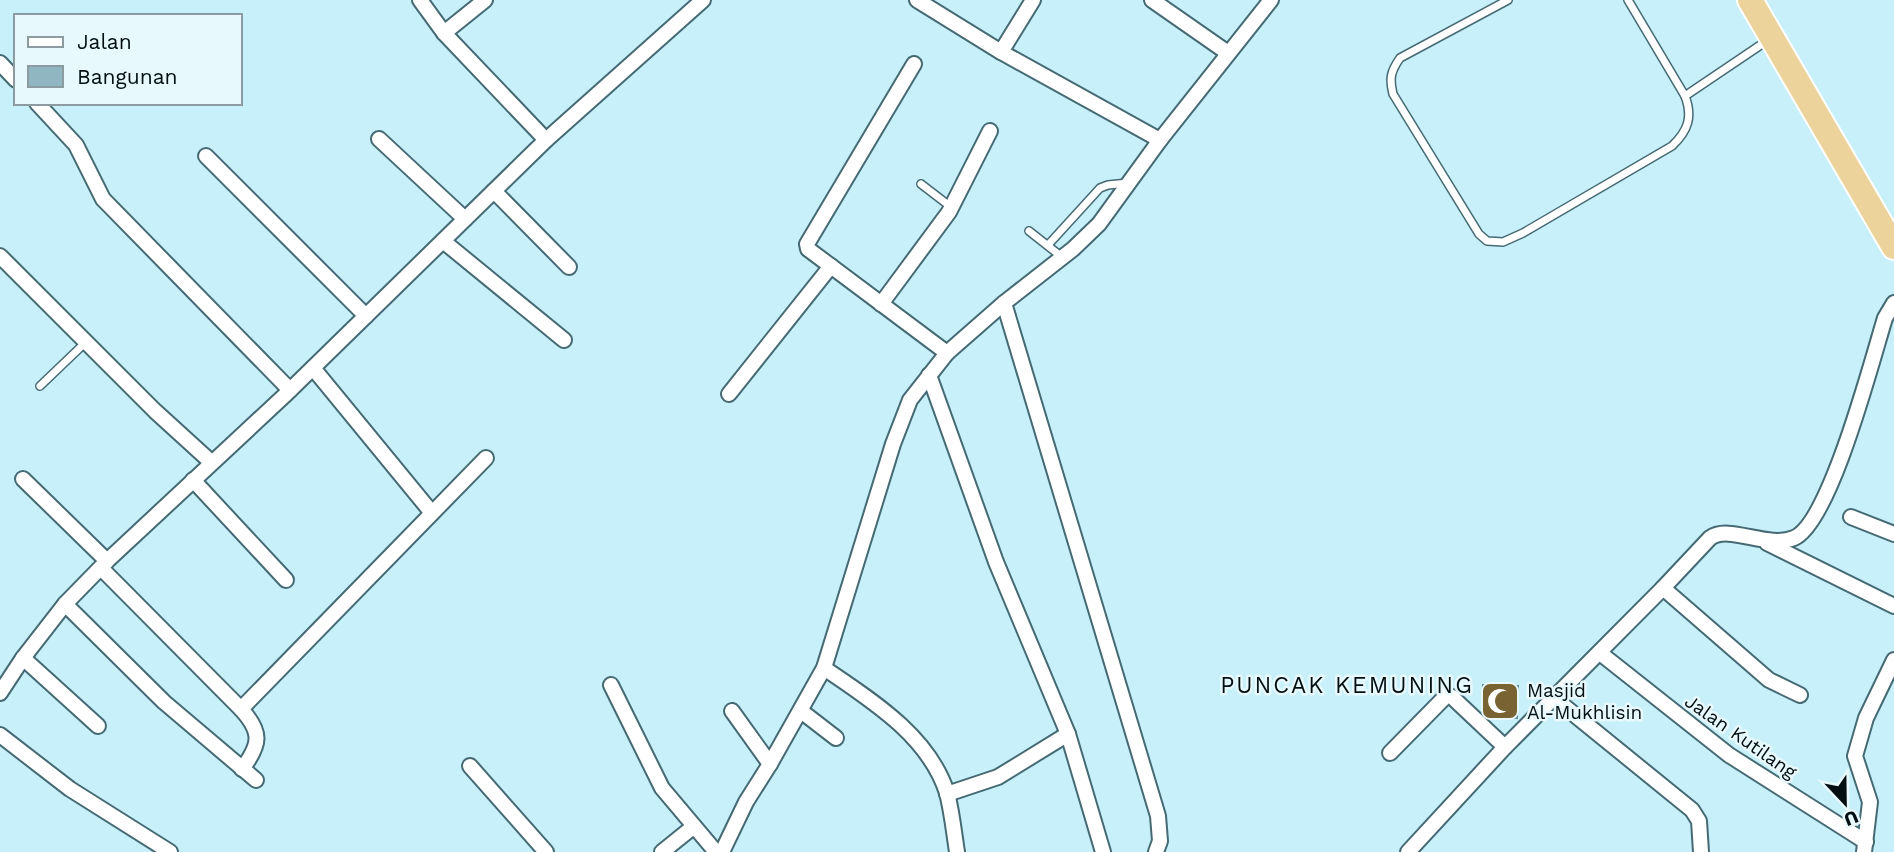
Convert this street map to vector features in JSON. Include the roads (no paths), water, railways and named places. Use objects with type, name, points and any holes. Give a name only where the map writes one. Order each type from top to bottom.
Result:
[{"type":"highway","points":[[1750,0],[1894,247]]},
{"type":"street","points":[[420,0],[444,33],[546,140]]},
{"type":"street","points":[[444,33],[485,0]]},
{"type":"street","points":[[2,686],[65,604],[104,564],[313,368],[546,140],[704,0]]},
{"type":"street","points":[[916,0],[1001,52],[1160,140]]},
{"type":"street","points":[[1001,52],[1033,0]]},
{"type":"street","points":[[1152,0],[1228,52]]},
{"type":"street","points":[[722,852],[746,802],[824,668],[892,444],[910,400],[947,353],[1099,224],[1160,140],[1271,0]]},
{"type":"street","points":[[0,63],[14,78]]},
{"type":"street","points":[[914,64],[807,244],[808,249],[947,353]]},
{"type":"street","points":[[39,105],[76,145],[103,200],[290,390]]},
{"type":"street","points":[[881,303],[952,207],[990,131]]},
{"type":"street","points":[[379,139],[465,219]]},
{"type":"street","points":[[206,156],[366,316]]},
{"type":"street","points":[[494,191],[569,267]]},
{"type":"street","points":[[443,241],[564,340]]},
{"type":"street","points":[[0,256],[211,462]]},
{"type":"street","points":[[729,394],[831,266]]},
{"type":"street","points":[[1004,303],[1158,817],[1160,841],[1156,852]]},
{"type":"street","points":[[1408,852],[1505,747],[1717,533],[1763,541],[1785,541],[1797,537],[1811,522],[1829,489],[1885,318],[1894,303]]},
{"type":"street","points":[[313,368],[432,513]]},
{"type":"street","points":[[929,375],[996,562],[1068,734],[1103,852]]},
{"type":"street","points":[[241,709],[486,458]]},
{"type":"street","points":[[23,479],[254,723],[257,740],[254,752],[242,769]]},
{"type":"street","points":[[193,480],[286,580]]},
{"type":"street","points":[[1851,517],[1894,534]]},
{"type":"street","points":[[1763,541],[1894,606]]},
{"type":"street","points":[[1663,588],[1769,680],[1800,695]]},
{"type":"street","points":[[65,604],[164,702],[256,780]]},
{"type":"street","name":"Jalan Kutilang","points":[[1600,653],[1729,755],[1865,847]]},
{"type":"street","points":[[23,658],[98,726]]},
{"type":"street","points":[[1865,847],[1870,802],[1855,756],[1866,718],[1894,660]]},
{"type":"street","points":[[824,668],[864,695],[920,744],[937,768],[947,794],[957,852]]},
{"type":"street","points":[[611,685],[662,788],[716,852]]},
{"type":"street","points":[[1390,753],[1447,695],[1452,696],[1505,747]]},
{"type":"street","points":[[1554,698],[1692,810],[1699,821],[1702,852]]},
{"type":"street","points":[[732,711],[770,764]]},
{"type":"street","points":[[801,711],[836,738]]},
{"type":"street","points":[[947,794],[998,777],[1068,734]]},
{"type":"street","points":[[0,735],[70,789],[170,852]]},
{"type":"street","points":[[470,766],[546,852]]},
{"type":"street","points":[[662,852],[693,827]]},
{"type":"lane","points":[[1508,0],[1400,58],[1390,79],[1393,93],[1479,234],[1487,241],[1503,242],[1672,146],[1683,136],[1691,111],[1685,96],[1628,0]]},
{"type":"lane","points":[[1685,96],[1771,37]]},
{"type":"lane","points":[[1048,245],[1101,188],[1129,183]]},
{"type":"lane","points":[[922,184],[952,207]]},
{"type":"lane","points":[[1029,231],[1063,257]]},
{"type":"lane","points":[[40,386],[86,342]]},
{"type":"place","name":"Masjid Al-Mukhlisin","points":[[1500,701]]},
{"type":"district","name":"PUNCAK KEMUNING","points":[[1347,685]]}]
